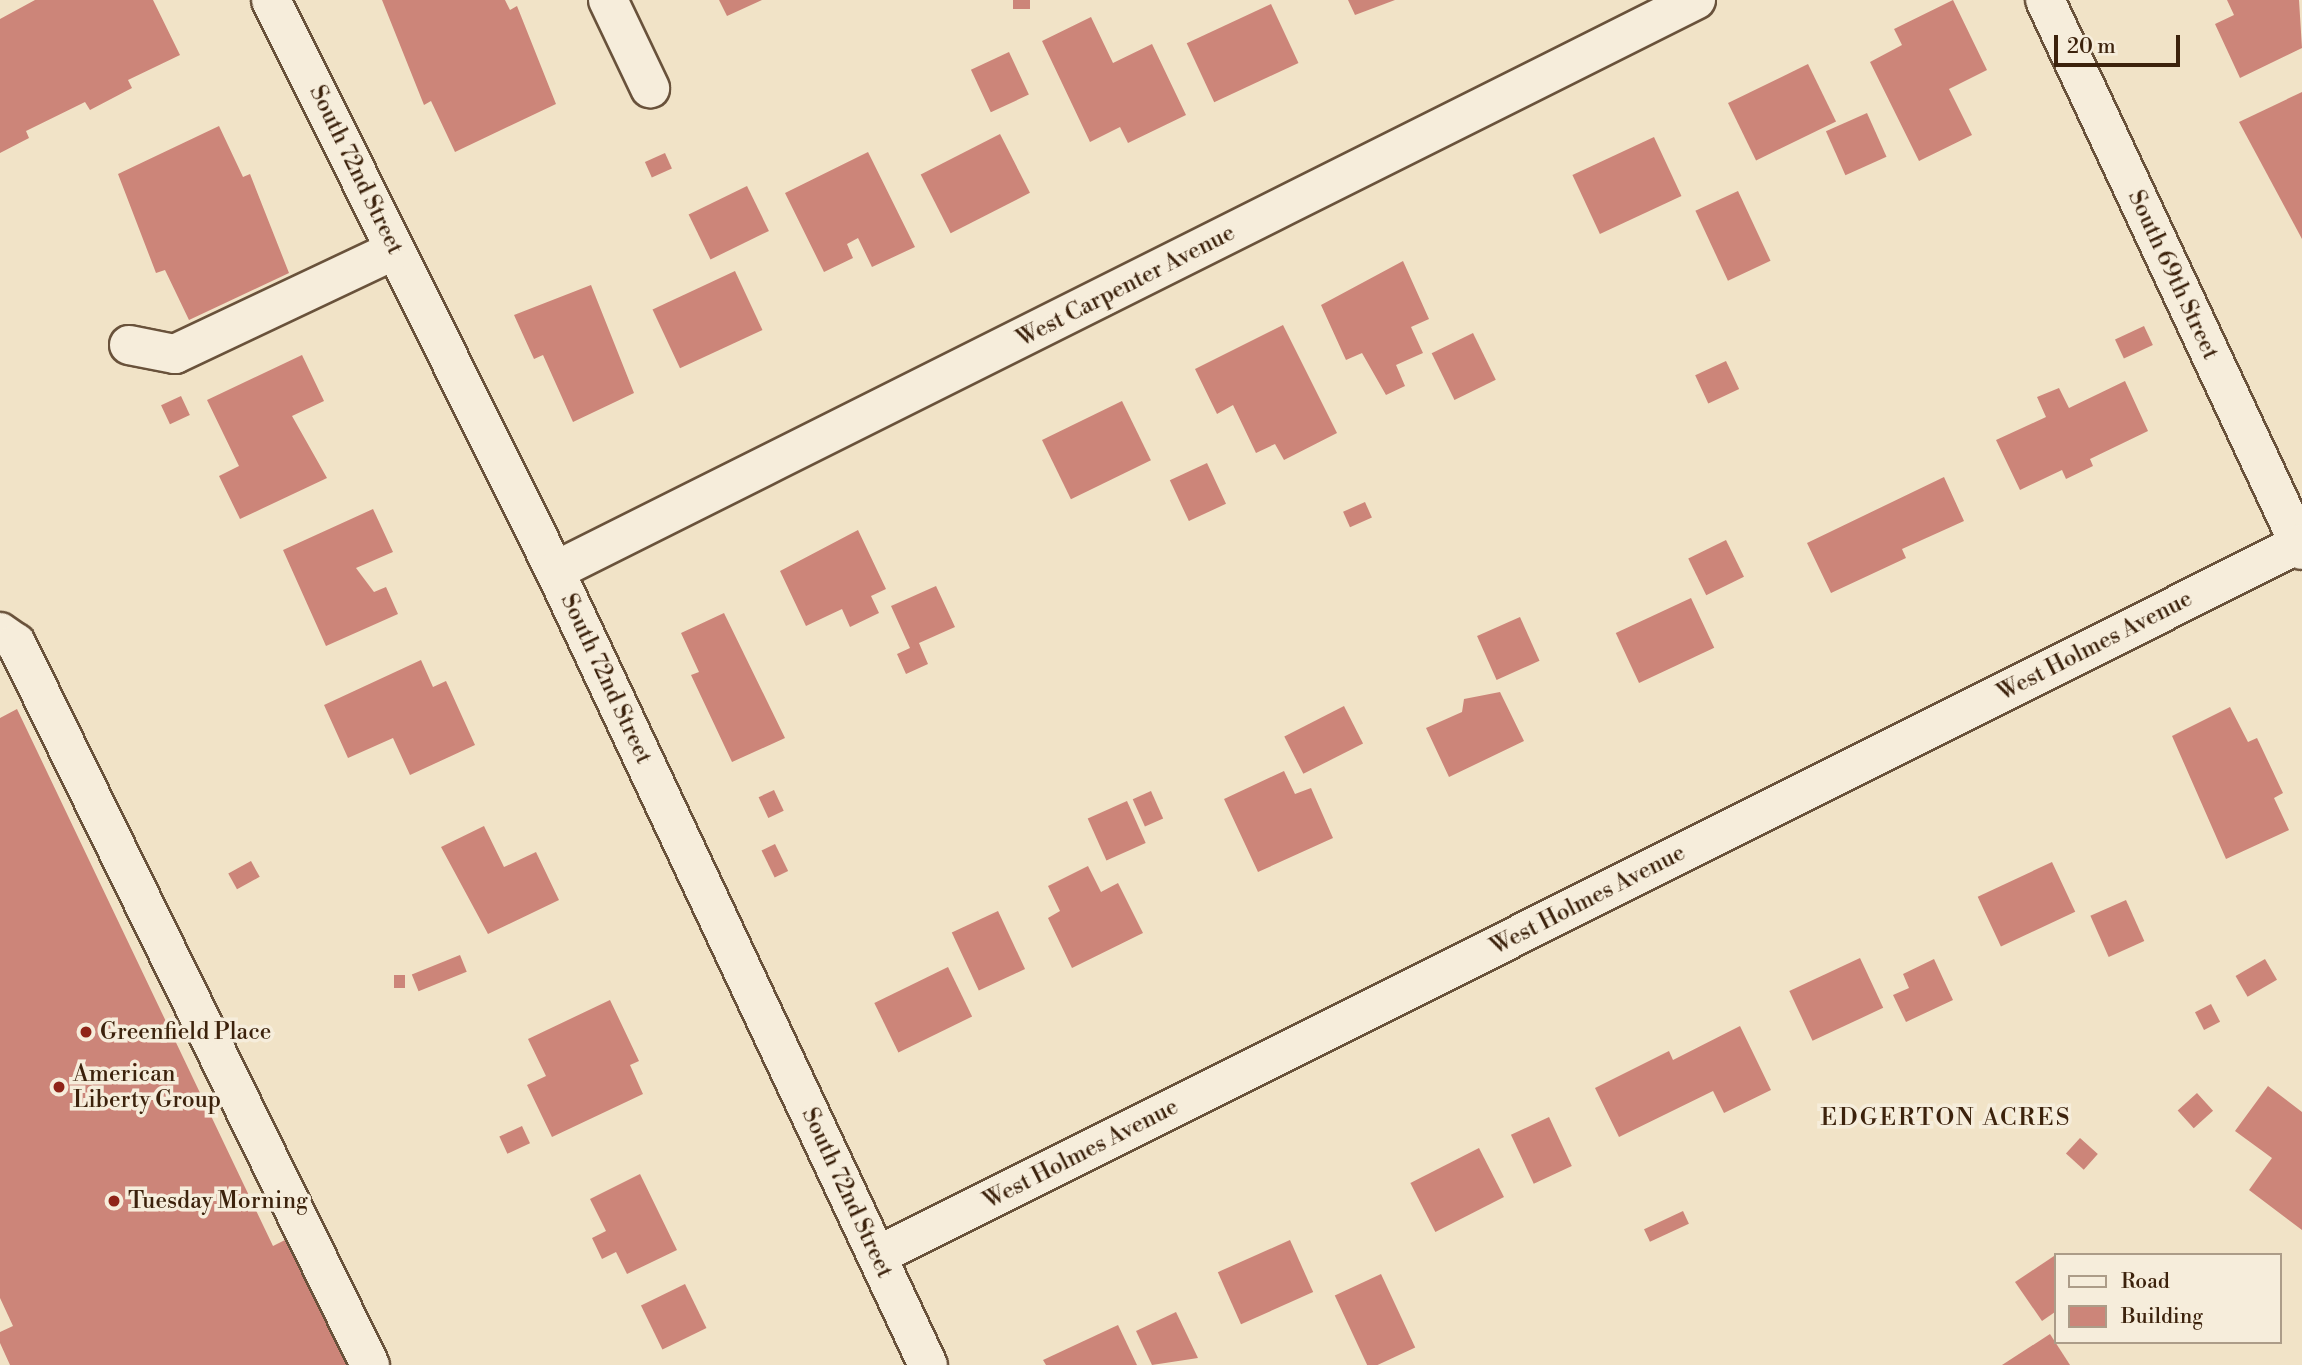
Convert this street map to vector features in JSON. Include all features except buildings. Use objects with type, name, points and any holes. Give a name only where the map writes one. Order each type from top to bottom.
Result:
[{"type":"street","name":"South 72nd Street","points":[[271,0],[555,572],[928,1365]]},
{"type":"street","points":[[608,0],[650,88]]},
{"type":"street","name":"West Carpenter Avenue","points":[[555,572],[1696,0]]},
{"type":"street","name":"South 69th Street","points":[[2045,0],[2301,547]]},
{"type":"street","points":[[128,345],[175,354],[395,250]]},
{"type":"street","name":"West Holmes Avenue","points":[[877,1256],[2301,547]]},
{"type":"street","points":[[0,632],[16,643],[370,1365]]},
{"type":"place","name":"Greenfield Place","points":[[86,1032]]},
{"type":"place","name":"American Liberty Group","points":[[59,1087]]},
{"type":"place","name":"Tuesday Morning","points":[[114,1201]]},
{"type":"district","name":"EDGERTON ACRES","points":[[1946,1119]]}]
